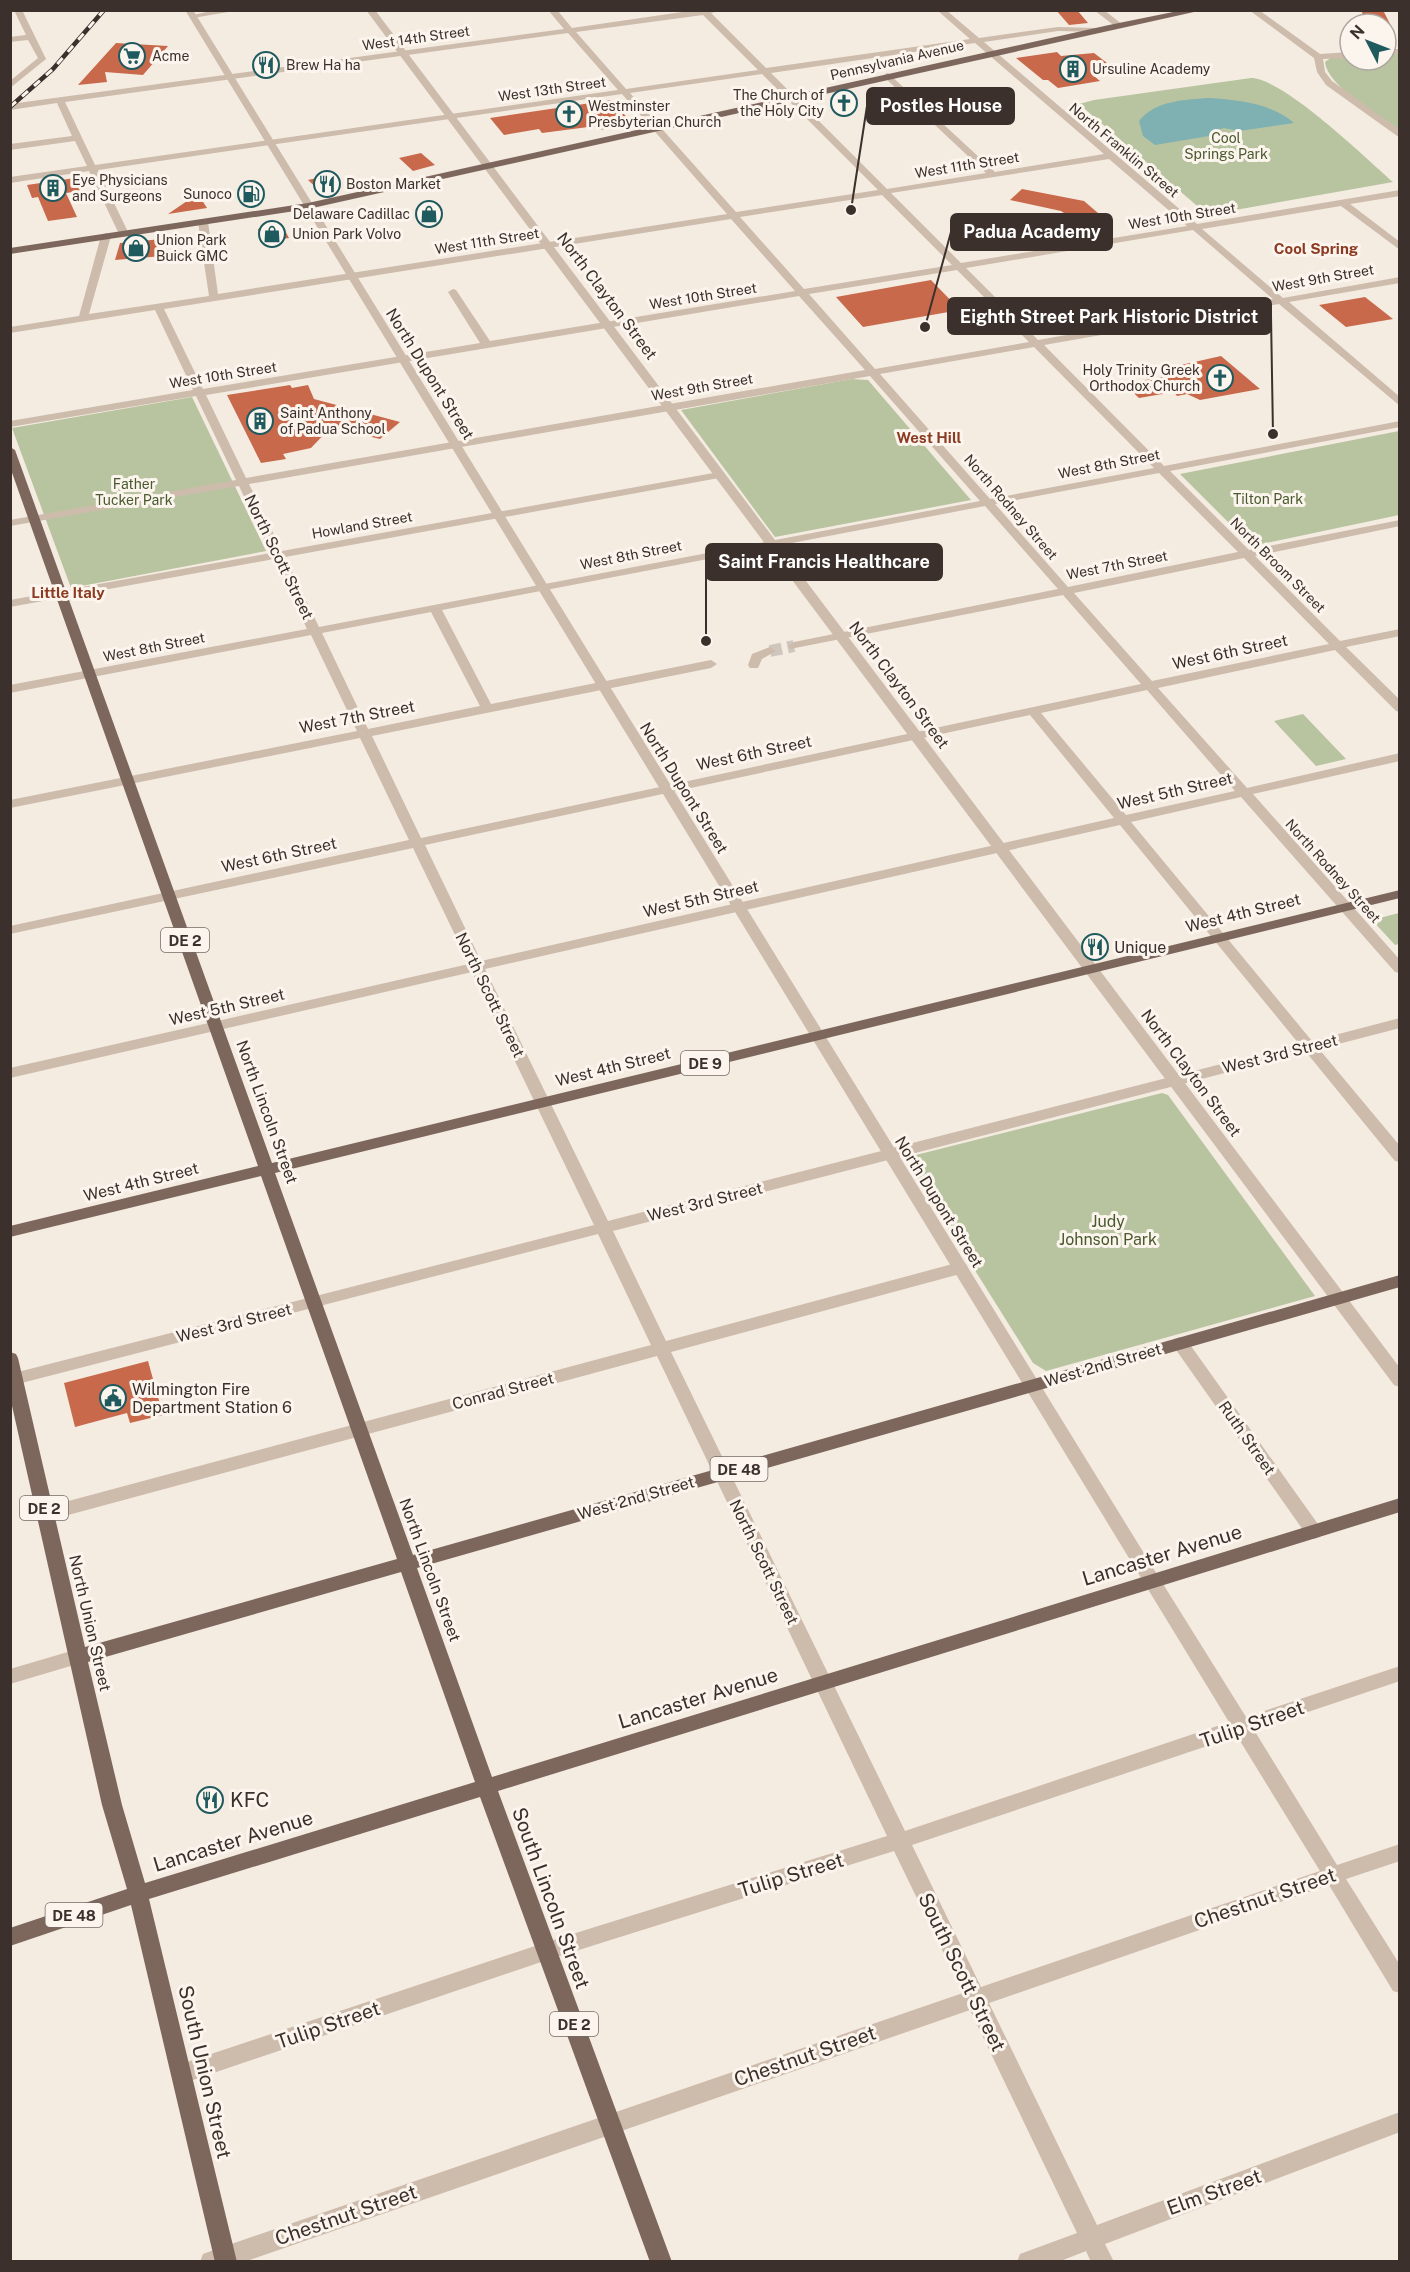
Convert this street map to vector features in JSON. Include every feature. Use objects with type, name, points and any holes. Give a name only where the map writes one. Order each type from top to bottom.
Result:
[{"type":"main road","name":"Pennsylvania Avenue","points":[[10,251],[308,206],[1097,30],[1172,10]]},
{"type":"main road","name":"Pennsylvania Avenue","points":[[1119,25],[1140,24],[1199,10]]},
{"type":"main road","name":"North Lincoln Street","points":[[10,450],[486,1787]]},
{"type":"main road","name":"West 4th Street","points":[[10,1232],[1400,894]]},
{"type":"main road","name":"West 2nd Street","points":[[78,1657],[1400,1281]]},
{"type":"main road","name":"North Union Street","points":[[10,1358],[13,1380],[112,1805],[138,1894]]},
{"type":"main road","name":"Lancaster Avenue","points":[[10,1937],[138,1894],[1400,1505]]},
{"type":"main road","name":"South Lincoln Street","points":[[486,1787],[661,2262]]},
{"type":"main road","name":"South Union Street","points":[[138,1894],[181,2074],[221,2260]]},
{"type":"street","points":[[10,87],[42,59],[18,10]]},
{"type":"street","points":[[191,13],[236,10]]},
{"type":"street","name":"North Clayton Street","points":[[370,10],[1400,1381]]},
{"type":"street","name":"North Rodney Street","points":[[552,10],[1400,969]]},
{"type":"street","name":"West 14th Street","points":[[10,107],[718,10]]},
{"type":"street","name":"North Franklin Street","points":[[940,10],[1400,403]]},
{"type":"street","points":[[1098,10],[1119,25]]},
{"type":"street","points":[[1253,10],[1318,57],[1338,56]]},
{"type":"street","name":"North Broom Street","points":[[704,11],[1400,708]]},
{"type":"street","name":"North Dupont Street","points":[[191,13],[1400,1984]]},
{"type":"street","name":"West 13th Street","points":[[10,180],[1064,28],[1097,30]]},
{"type":"street","points":[[10,40],[31,37]]},
{"type":"street","points":[[1318,57],[1321,72],[1329,83],[1400,135]]},
{"type":"street","points":[[10,74],[28,71]]},
{"type":"street","points":[[888,76],[993,175]]},
{"type":"street","points":[[60,101],[124,234]]},
{"type":"street","points":[[10,147],[78,138]]},
{"type":"street","name":"West 11th Street","points":[[10,330],[1110,156]]},
{"type":"street","name":"West 10th Street","points":[[10,424],[1400,194]]},
{"type":"street","points":[[1343,203],[1400,247]]},
{"type":"street","points":[[203,222],[214,298]]},
{"type":"street","points":[[83,318],[106,236]]},
{"type":"street","name":"West 9th Street","points":[[10,523],[1400,279]]},
{"type":"street","points":[[453,292],[487,345]]},
{"type":"street","name":"North Scott Street","points":[[158,307],[822,1683]]},
{"type":"street","name":"West 8th Street","points":[[10,689],[1400,424]]},
{"type":"street","name":"Howland Street","points":[[10,604],[718,475]]},
{"type":"street","name":"West 7th Street","points":[[794,646],[1400,523]]},
{"type":"street","points":[[435,608],[487,708]]},
{"type":"street","name":"West 6th Street","points":[[10,930],[1400,632]]},
{"type":"street","points":[[754,664],[756,657],[770,651]]},
{"type":"street","name":"West 7th Street","points":[[10,804],[711,664]]},
{"type":"street","points":[[1033,711],[1400,1156]]},
{"type":"street","name":"West 5th Street","points":[[10,1073],[1400,757]]},
{"type":"street","name":"West 3rd Street","points":[[13,1380],[1400,1023]]},
{"type":"street","name":"Conrad Street","points":[[46,1514],[960,1268]]},
{"type":"street","name":"Ruth Street","points":[[1180,1343],[1314,1532]]},
{"type":"street","name":"West 2nd Street","points":[[10,1677],[78,1657]]},
{"type":"street","name":"Tulip Street","points":[[181,2074],[547,1951],[898,1841],[1242,1728],[1400,1673]]},
{"type":"street","name":"South Scott Street","points":[[822,1683],[1102,2262]]},
{"type":"street","name":"Chestnut Street","points":[[221,2260],[1400,1852]]},
{"type":"street","name":"Elm Street","points":[[1028,2262],[1400,2122]]},
{"type":"green space","points":[[1398,53],[1399,130],[1367,109],[1344,90],[1328,71],[1325,62],[1332,57],[1338,57],[1338,72],[1398,72]]},
{"type":"green space","name":"Cool Springs Park","points":[[1251,78],[1283,91],[1303,105],[1393,182],[1218,213],[1203,211],[1079,104]]},
{"type":"green space","points":[[852,379],[868,380],[971,500],[775,537],[681,410]]},
{"type":"green space","name":"Father Tucker Park","points":[[192,397],[266,551],[71,588],[12,428]]},
{"type":"green space","name":"Tilton Park","points":[[1399,431],[1399,515],[1252,546],[1180,474]]},
{"type":"green space","points":[[1303,714],[1346,759],[1316,766],[1274,721]]},
{"type":"green space","points":[[1399,913],[1399,944],[1395,945],[1372,920]]},
{"type":"green space","name":"Judy Johnson Park","points":[[1162,1093],[1168,1095],[1315,1296],[1046,1371],[1033,1363],[909,1165],[916,1155]]},
{"type":"water","points":[[1209,98],[1264,107],[1285,116],[1294,123],[1239,131],[1224,128],[1210,132],[1209,136],[1155,145],[1143,136],[1139,121],[1154,109],[1171,102]]},
{"type":"building","points":[[1056,10],[1077,10],[1088,23],[1069,25]]},
{"type":"building","points":[[1361,10],[1383,10],[1384,12],[1362,12]]},
{"type":"building","name":"Acme","points":[[116,43],[168,46],[143,75],[105,72],[107,82],[78,85]]},
{"type":"building","name":"Ursuline Academy","points":[[1057,52],[1061,56],[1094,53],[1111,66],[1103,68],[1108,74],[1094,76],[1100,81],[1058,88],[1048,80],[1043,80],[1016,58]]},
{"type":"building","name":"Westminster Presbyterian Church","points":[[611,100],[633,124],[599,130],[596,126],[542,133],[539,129],[504,135],[490,118]]},
{"type":"building","points":[[421,153],[435,165],[413,171],[399,158]]},
{"type":"building","name":"Boston Market","points":[[326,176],[340,189],[322,193],[308,180]]},
{"type":"building","points":[[75,178],[80,191],[66,193],[77,217],[48,221],[38,197],[32,198],[27,185]]},
{"type":"building","points":[[1022,189],[1084,201],[1098,213],[1070,217],[1061,211],[1010,200]]},
{"type":"building","points":[[196,191],[207,208],[168,214],[187,201],[183,193]]},
{"type":"building","name":"Union Park Volvo","points":[[282,225],[289,238],[260,242],[258,229]]},
{"type":"building","name":"Union Park Buick GMC","points":[[162,239],[163,256],[115,260],[120,243]]},
{"type":"building","points":[[931,280],[960,310],[863,327],[836,297]]},
{"type":"building","points":[[1365,297],[1393,319],[1346,327],[1319,305]]},
{"type":"building","name":"Holy Trinity Greek Orthodox Church","points":[[1221,356],[1260,389],[1200,400],[1187,394],[1177,396],[1174,392],[1139,398],[1124,384],[1189,372],[1181,365]]},
{"type":"building","points":[[290,385],[292,388],[308,385],[314,399],[400,422],[380,439],[331,427],[311,448],[283,454],[286,459],[261,463],[227,395]]},
{"type":"building","name":"Wilmington Fire Department Station 6","points":[[148,1361],[163,1415],[130,1423],[127,1413],[75,1427],[64,1383]]},
{"type":"tunnel","points":[[770,651],[794,646]]},
{"type":"railway","points":[[10,107],[53,69],[104,10]]},
{"type":"place","name":"Acme","points":[[132,56]]},
{"type":"place","name":"Brew Ha ha","points":[[266,65]]},
{"type":"place","name":"Ursuline Academy","points":[[1073,69]]},
{"type":"place","name":"The Church of the Holy City","points":[[844,103]]},
{"type":"place","name":"Westminster Presbyterian Church","points":[[569,114]]},
{"type":"place","name":"Boston Market","points":[[327,184]]},
{"type":"place","name":"Eye Physicians and Surgeons","points":[[53,188]]},
{"type":"place","name":"Sunoco","points":[[251,194]]},
{"type":"place","name":"Postles House","points":[[851,210]]},
{"type":"place","name":"Delaware Cadillac","points":[[429,214]]},
{"type":"place","name":"Union Park Volvo","points":[[272,234]]},
{"type":"place","name":"Union Park Buick GMC","points":[[136,248]]},
{"type":"place","name":"Padua Academy","points":[[925,327]]},
{"type":"place","name":"Holy Trinity Greek Orthodox Church","points":[[1220,378]]},
{"type":"place","name":"Saint Anthony of Padua School","points":[[260,421]]},
{"type":"place","name":"Eighth Street Park Historic District","points":[[1273,434]]},
{"type":"place","name":"Saint Francis Healthcare","points":[[706,641]]},
{"type":"place","name":"Unique","points":[[1095,947]]},
{"type":"place","name":"Wilmington Fire Department Station 6","points":[[113,1398]]},
{"type":"place","name":"KFC","points":[[210,1800]]},
{"type":"district","name":"Cool Spring","points":[[1316,248]]},
{"type":"district","name":"West Hill","points":[[929,437]]},
{"type":"district","name":"Little Italy","points":[[68,592]]}]
